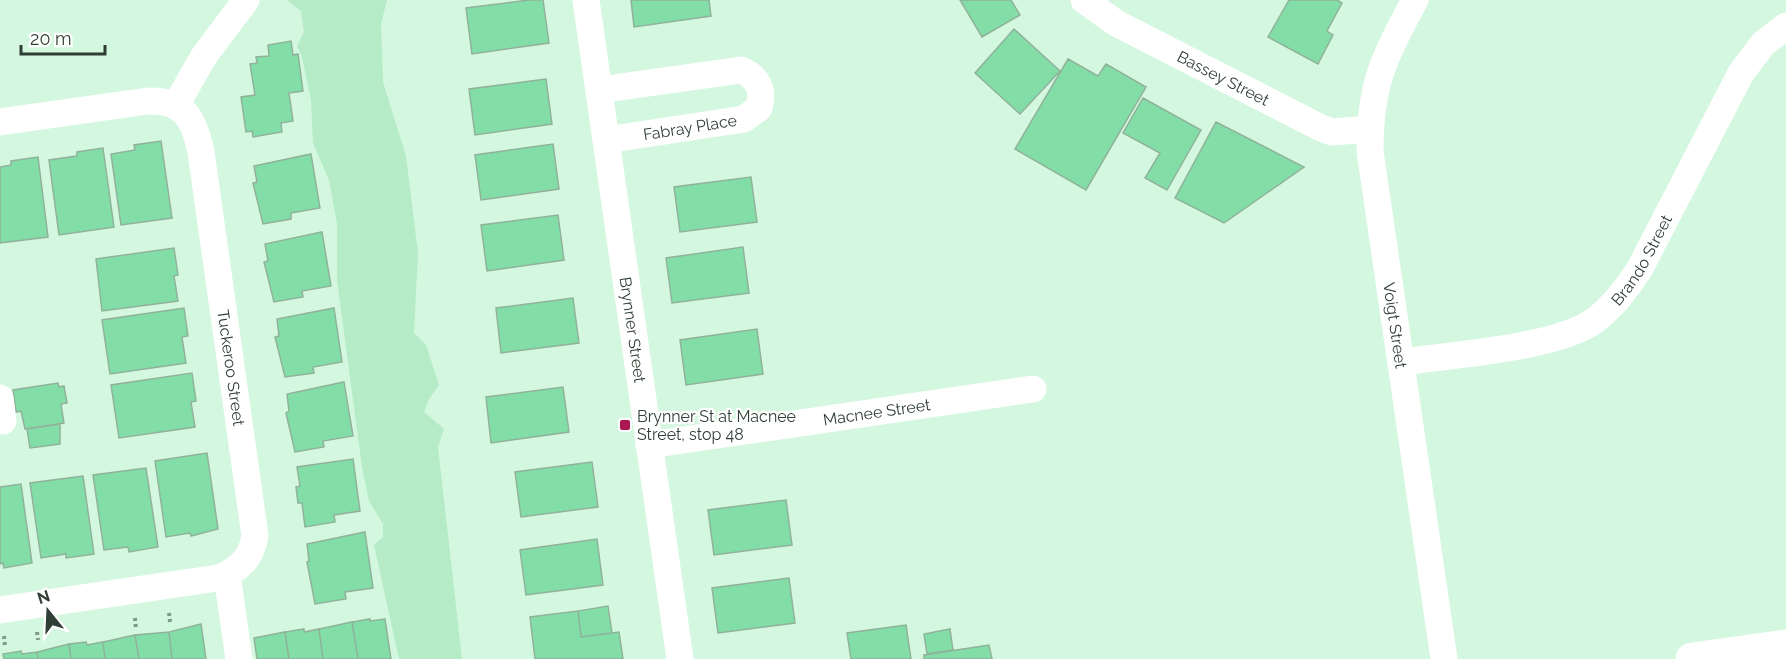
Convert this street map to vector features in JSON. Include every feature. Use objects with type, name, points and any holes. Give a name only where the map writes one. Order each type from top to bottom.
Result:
[{"type":"main road","points":[[1692,659],[1786,646]]},
{"type":"street","points":[[0,122],[148,101],[176,105],[204,56],[246,0]]},
{"type":"street","name":"Brynner Street","points":[[586,0],[680,659]]},
{"type":"street","name":"Bassey Street","points":[[1084,0],[1116,23],[1321,128],[1332,132],[1370,129]]},
{"type":"street","name":"Voigt Street","points":[[1415,0],[1376,82],[1370,129],[1373,175],[1444,659]]},
{"type":"street","name":"Brando Street","points":[[1402,362],[1558,337],[1592,322],[1608,310],[1640,270],[1741,73],[1763,44],[1786,27]]},
{"type":"street","name":"Fabray Place","points":[[599,90],[741,70],[755,78],[761,93],[759,108],[744,119],[606,140]]},
{"type":"street","name":"Tuckeroo Street","points":[[0,610],[207,580],[227,575],[250,556],[255,536],[254,524],[201,153],[194,125],[188,115],[176,105]]},
{"type":"street","name":"Macnee Street","points":[[649,445],[1032,389]]},
{"type":"street","points":[[227,575],[239,659]]},
{"type":"green space","points":[[287,0],[387,0],[381,24],[383,82],[406,156],[418,253],[414,333],[426,345],[439,385],[429,399],[424,412],[444,429],[438,447],[462,659],[399,659],[374,545],[383,537],[383,524],[369,501],[362,467],[337,280],[337,224],[329,180],[313,143],[311,100],[302,57],[297,46],[304,32],[301,11]]},
{"type":"building","points":[[543,0],[549,43],[472,54],[466,8]]},
{"type":"building","points":[[631,0],[709,0],[711,16],[634,27]]},
{"type":"building","points":[[960,0],[1011,0],[1020,15],[982,37]]},
{"type":"building","points":[[1289,0],[1337,0],[1342,3],[1327,31],[1333,35],[1318,64],[1268,37]]},
{"type":"building","points":[[1014,29],[1060,71],[1020,114],[975,73]]},
{"type":"building","points":[[291,41],[293,55],[298,54],[303,91],[289,93],[293,121],[281,123],[282,132],[253,137],[252,131],[246,132],[241,97],[255,95],[250,64],[257,63],[256,57],[269,56],[268,45]]},
{"type":"building","points":[[1068,59],[1098,76],[1106,64],[1146,87],[1086,190],[1015,149]]},
{"type":"building","points":[[546,79],[552,124],[475,135],[469,89]]},
{"type":"building","points":[[1143,98],[1201,130],[1167,190],[1145,178],[1160,153],[1123,133]]},
{"type":"building","points":[[1216,122],[1304,167],[1224,223],[1175,198]]},
{"type":"building","points":[[161,141],[172,218],[121,225],[111,154],[135,150],[134,145]]},
{"type":"building","points":[[553,144],[559,189],[481,200],[475,155]]},
{"type":"building","points":[[103,148],[114,227],[59,235],[49,160],[77,156],[77,152]]},
{"type":"building","points":[[311,154],[320,208],[291,213],[291,219],[263,224],[253,183],[257,182],[254,166]]},
{"type":"building","points":[[38,157],[48,237],[0,243],[0,167],[11,165],[11,161]]},
{"type":"building","points":[[751,177],[757,222],[680,232],[674,187]]},
{"type":"building","points":[[558,215],[564,260],[487,271],[481,225]]},
{"type":"building","points":[[322,232],[331,286],[302,291],[303,297],[274,302],[264,262],[268,261],[265,244]]},
{"type":"building","points":[[743,247],[749,293],[672,303],[666,258]]},
{"type":"building","points":[[174,248],[178,275],[174,276],[178,301],[102,311],[96,259]]},
{"type":"building","points":[[573,298],[579,343],[501,353],[496,308]]},
{"type":"building","points":[[184,308],[188,336],[182,337],[186,363],[110,374],[102,320]]},
{"type":"building","points":[[334,308],[342,362],[313,367],[314,373],[285,377],[275,337],[279,336],[277,319]]},
{"type":"building","points":[[757,329],[763,374],[686,385],[680,340]]},
{"type":"building","points":[[192,373],[196,401],[191,402],[195,427],[119,438],[111,385]]},
{"type":"building","points":[[344,382],[353,436],[323,441],[324,447],[295,452],[286,413],[289,411],[287,394]]},
{"type":"building","points":[[58,383],[59,387],[64,386],[67,403],[61,404],[64,423],[25,429],[21,411],[16,412],[13,390]]},
{"type":"building","points":[[563,387],[569,432],[491,443],[486,397]]},
{"type":"building","points":[[60,424],[60,444],[30,448],[27,429]]},
{"type":"building","points":[[207,453],[218,529],[191,536],[190,533],[166,537],[155,461]]},
{"type":"building","points":[[353,459],[360,511],[334,515],[335,522],[305,527],[302,503],[298,503],[296,487],[300,486],[297,467]]},
{"type":"building","points":[[592,462],[598,507],[521,517],[515,472]]},
{"type":"building","points":[[146,468],[158,547],[129,552],[128,547],[104,550],[93,475]]},
{"type":"building","points":[[83,476],[94,554],[66,558],[66,554],[41,558],[30,483]]},
{"type":"building","points":[[21,484],[32,563],[4,568],[3,563],[0,564],[0,487]]},
{"type":"building","points":[[786,500],[792,545],[714,555],[708,510]]},
{"type":"building","points":[[365,532],[373,588],[345,592],[346,599],[315,604],[307,562],[309,561],[307,544]]},
{"type":"building","points":[[597,539],[603,585],[526,595],[520,550]]},
{"type":"building","points":[[789,578],[795,623],[718,633],[712,588]]},
{"type":"building","points":[[608,606],[612,633],[581,637],[578,611]]},
{"type":"building","points":[[578,611],[581,637],[619,632],[623,659],[535,659],[530,617]]},
{"type":"building","points":[[370,619],[370,621],[385,619],[391,659],[358,659],[352,622]]},
{"type":"building","points":[[352,622],[358,659],[323,659],[319,629]]},
{"type":"building","points":[[201,624],[206,659],[172,659],[169,632]]},
{"type":"building","points":[[906,625],[911,659],[851,659],[847,633]]},
{"type":"building","points":[[304,629],[304,632],[319,629],[323,659],[289,659],[285,632]]},
{"type":"building","points":[[950,629],[953,650],[927,654],[924,634]]},
{"type":"building","points":[[169,632],[172,659],[139,659],[135,635]]},
{"type":"building","points":[[285,632],[289,659],[257,659],[254,638]]},
{"type":"building","points":[[135,635],[139,659],[105,659],[103,642]]},
{"type":"building","points":[[86,642],[87,645],[103,642],[105,659],[71,659],[69,644]]},
{"type":"building","points":[[69,644],[71,659],[38,659],[37,652]]},
{"type":"building","points":[[989,645],[992,659],[924,659],[924,655]]},
{"type":"building","points":[[21,651],[22,654],[37,652],[38,659],[4,659],[3,654]]},
{"type":"place","name":"Brynner St at Macnee Street, stop 48","points":[[625,425]]}]
